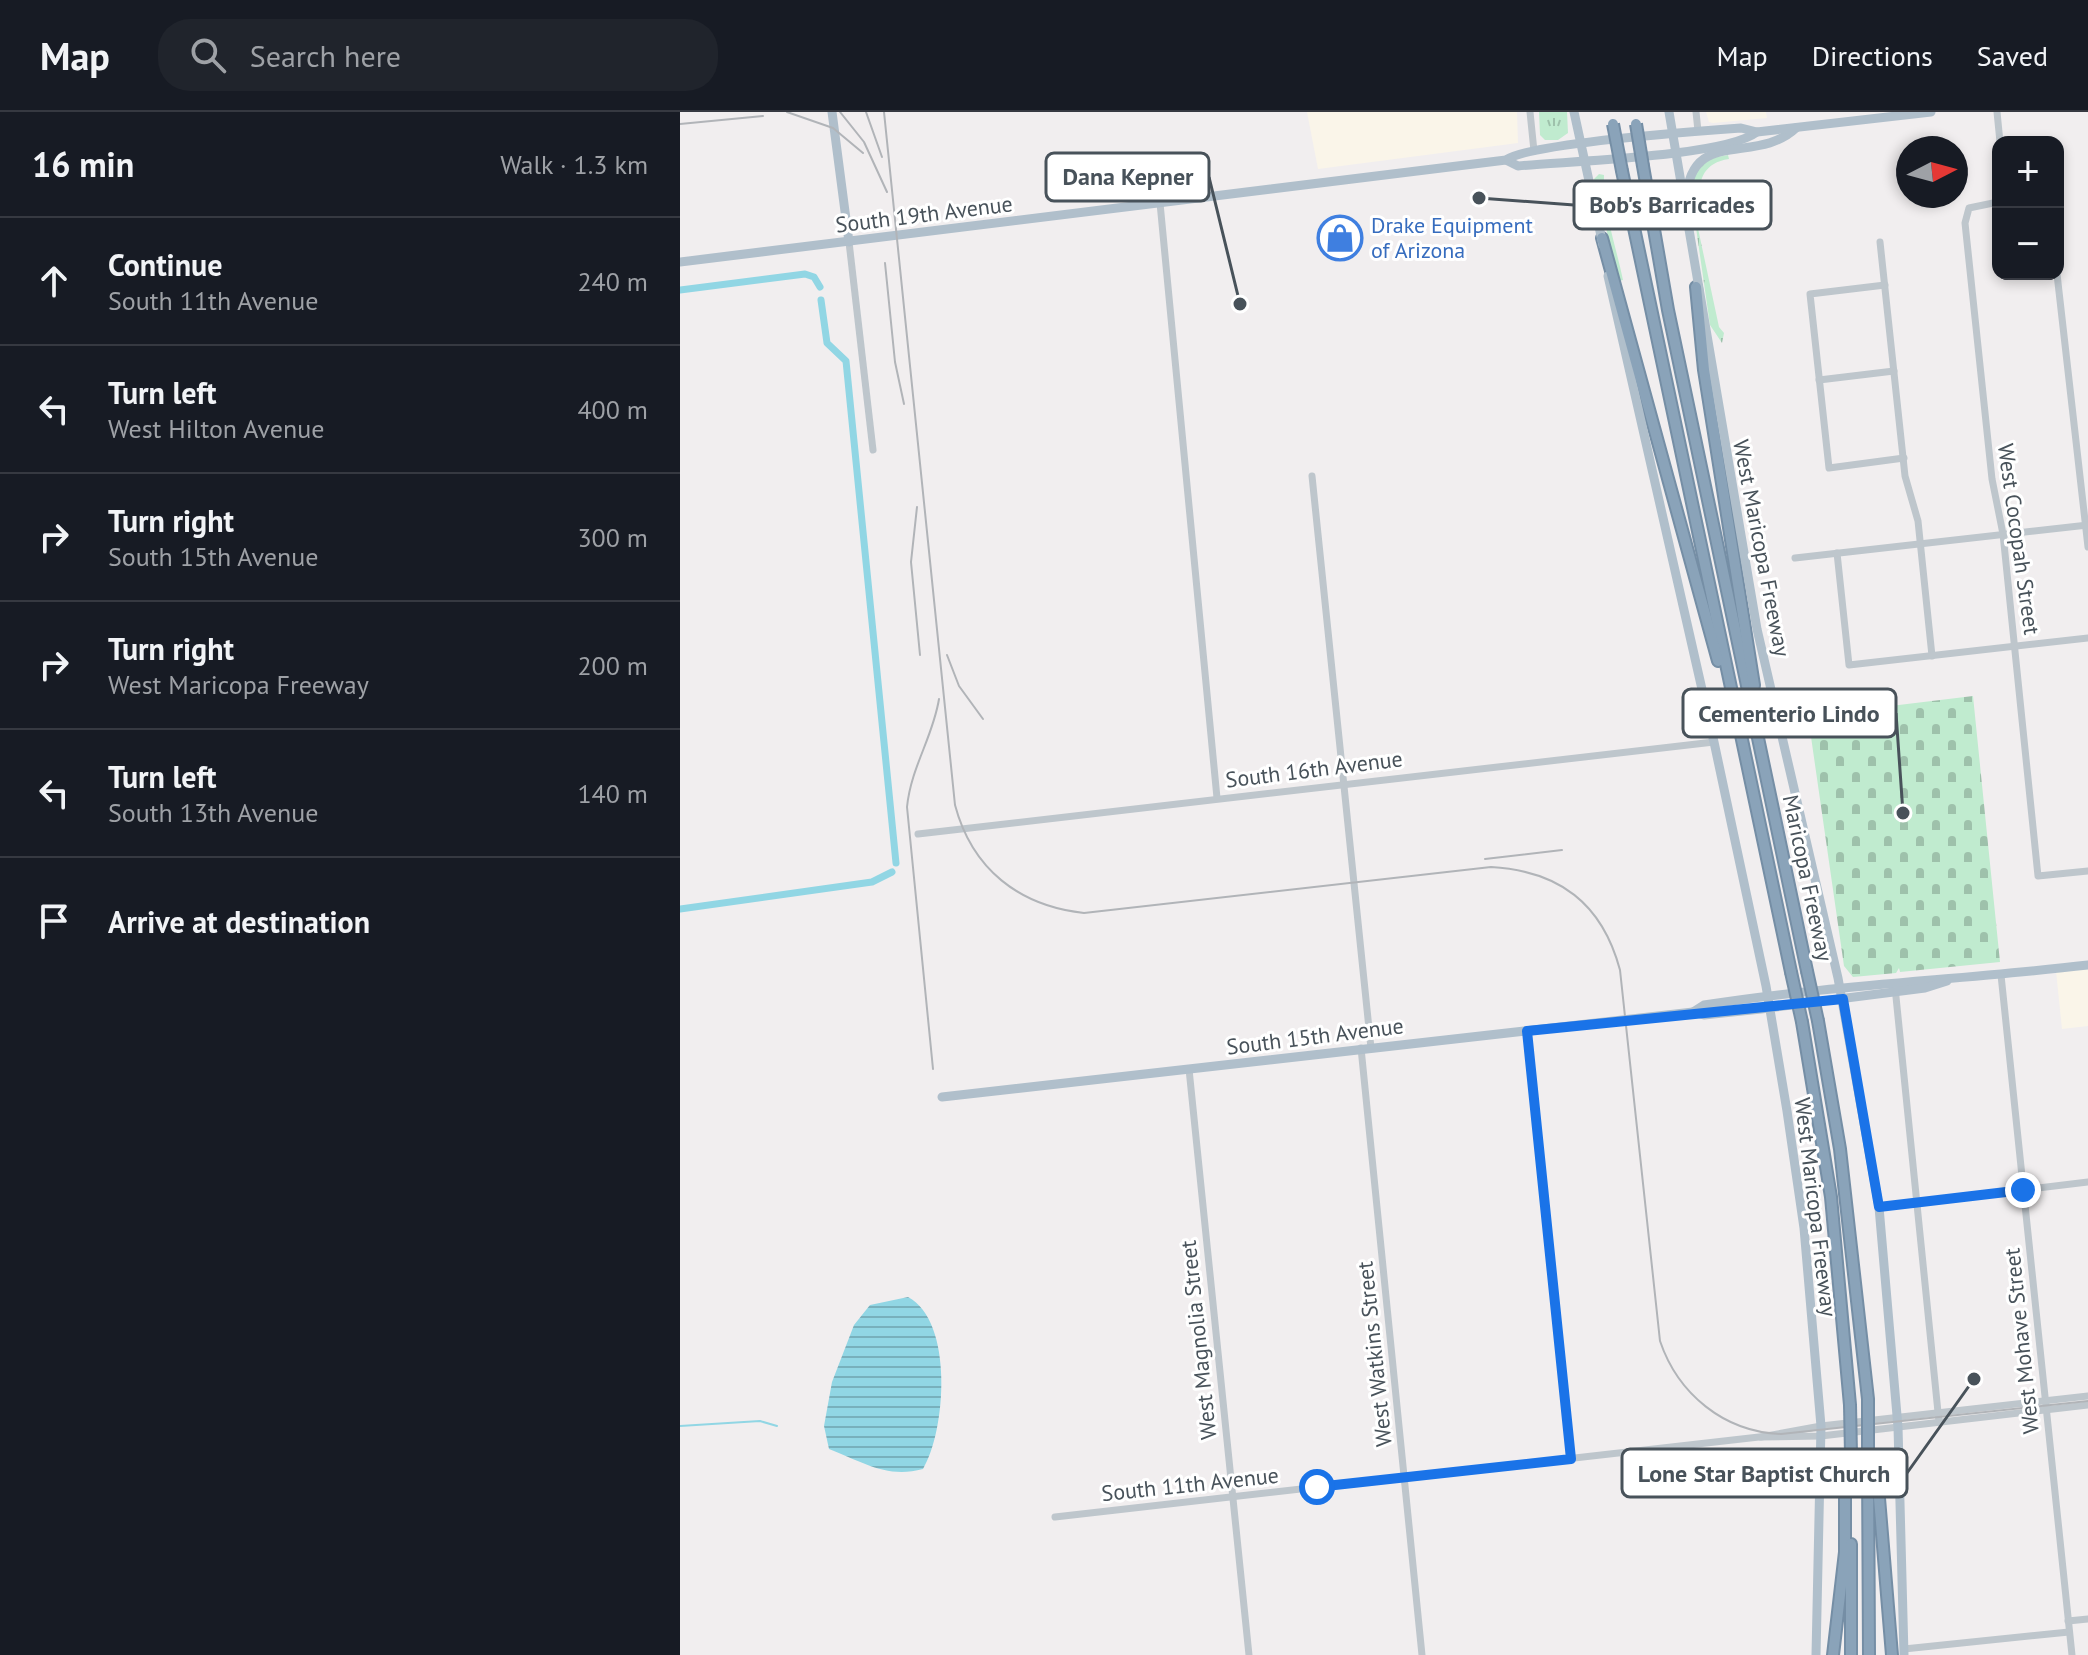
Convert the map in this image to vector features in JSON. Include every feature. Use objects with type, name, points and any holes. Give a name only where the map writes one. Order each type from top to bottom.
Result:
[{"type":"highway","name":"Maricopa Freeway","points":[[1612,118],[1728,687],[1802,1022],[1831,1197],[1850,1405],[1851,1655]]},
{"type":"highway","name":"Maricopa Freeway","points":[[1636,118],[1668,310],[1818,1021],[1840,1149],[1868,1399],[1869,1655]]},
{"type":"highway","points":[[1602,238],[1714,652],[1728,687]]},
{"type":"highway","points":[[1696,287],[1704,370],[1754,685],[1751,703]]},
{"type":"highway","points":[[1833,1655],[1845,1552],[1845,1475],[1851,1454]]},
{"type":"highway","points":[[1868,1455],[1877,1474],[1892,1655]]},
{"type":"main road","points":[[832,112],[849,242]]},
{"type":"main road","name":"West Maricopa Freeway","points":[[1574,112],[1602,238],[1612,302],[1714,742],[1767,995],[1804,1228],[1821,1431],[1816,1655]]},
{"type":"main road","name":"West Maricopa Freeway","points":[[1669,112],[1696,287],[1704,315],[1757,629],[1843,999],[1879,1207],[1898,1422],[1904,1652]]},
{"type":"main road","name":"South 19th Avenue","points":[[680,262],[1506,160],[1516,153],[1580,145],[1698,131],[1741,128],[1757,132],[1931,112]]},
{"type":"main road","points":[[1686,215],[1690,173],[1702,159],[1718,152],[1775,143],[1796,128]]},
{"type":"main road","name":"South 19th Avenue","points":[[1506,160],[1518,166],[1675,152],[1744,142],[1757,132]]},
{"type":"main road","name":"South 15th Avenue","points":[[942,1097],[1693,1012],[1704,1015],[1768,1008],[1843,999],[1896,987],[2088,965]]},
{"type":"main road","name":"South 15th Avenue","points":[[1693,1012],[1704,1005],[1840,985],[1896,987]]},
{"type":"street","points":[[1530,112],[1534,151]]},
{"type":"street","points":[[1696,112],[1698,131]]},
{"type":"street","points":[[1997,112],[1999,136]]},
{"type":"street","points":[[1160,203],[1217,798]]},
{"type":"street","name":"West Cocopah Street","points":[[1992,203],[1969,208],[1965,223],[1990,464],[2003,534],[2016,645],[2038,876],[2088,871]]},
{"type":"street","points":[[849,242],[873,450]]},
{"type":"street","points":[[1880,242],[1904,458],[1920,544],[1932,656]]},
{"type":"street","points":[[2058,280],[2088,547]]},
{"type":"street","points":[[1885,285],[1810,294],[1819,380],[1829,468],[1904,458]]},
{"type":"street","points":[[1819,380],[1894,371]]},
{"type":"street","name":"West Watkins Street","points":[[1312,476],[1422,1655]]},
{"type":"street","points":[[1795,558],[2087,525]]},
{"type":"street","points":[[1837,553],[1849,665],[2088,638]]},
{"type":"street","name":"South 16th Avenue","points":[[918,834],[1714,742]]},
{"type":"street","name":"West Mohave Street","points":[[2001,975],[2072,1655]]},
{"type":"street","points":[[1896,987],[1939,1417]]},
{"type":"street","points":[[1527,1031],[1571,1459]]},
{"type":"street","name":"West Magnolia Street","points":[[1189,1069],[1249,1655]]},
{"type":"street","points":[[1879,1207],[2088,1182]]},
{"type":"street","name":"South 11th Avenue","points":[[1055,1517],[2046,1405],[2088,1396]]},
{"type":"street","name":"South 11th Avenue","points":[[2046,1405],[2088,1405]]},
{"type":"street","points":[[2068,1621],[2088,1619]]},
{"type":"street","points":[[1904,1652],[2069,1632]]},
{"type":"shaded area","points":[[1307,112],[1517,112],[1518,143],[1318,169]]},
{"type":"shaded area","points":[[1706,112],[1766,112],[1767,118],[1713,123],[1709,122]]},
{"type":"shaded area","points":[[2088,968],[2088,1026],[2062,1029],[2056,971]]},
{"type":"green space","points":[[1539,112],[1567,112],[1568,133],[1558,140],[1545,140],[1540,135]]},
{"type":"green space","points":[[1728,155],[1729,159],[1718,162],[1705,172],[1700,187],[1700,216],[1696,219],[1719,327],[1724,333],[1722,343],[1710,325],[1691,193],[1696,169],[1712,158]]},
{"type":"green space","points":[[1599,174],[1604,175],[1608,215],[1623,280],[1619,281],[1594,179]]},
{"type":"green space","points":[[1973,696],[2000,962],[1900,972],[1899,968],[1896,973],[1853,977],[1844,966],[1808,716]]},
{"type":"water","points":[[908,1297],[923,1310],[933,1329],[939,1352],[940,1404],[931,1452],[923,1469],[898,1472],[875,1468],[829,1449],[824,1426],[832,1382],[854,1325],[870,1305]]},
{"type":"waterway","points":[[680,290],[805,274],[814,277],[820,287]]},
{"type":"waterway","points":[[821,300],[827,343],[846,361],[896,863]]},
{"type":"waterway","points":[[680,909],[872,882],[892,872]]},
{"type":"waterway","points":[[680,1426],[760,1421],[777,1426]]},
{"type":"railway","points":[[787,112],[833,128],[863,153]]},
{"type":"railway","points":[[840,112],[864,142],[887,192]]},
{"type":"railway","points":[[866,112],[882,157]]},
{"type":"railway","points":[[884,112],[955,805],[973,848],[986,865],[1019,893],[1060,909],[1084,913],[1491,867],[1537,875],[1557,884],[1574,895],[1602,926],[1620,970],[1660,1341],[1678,1378],[1691,1393],[1722,1418],[1760,1432],[1781,1434],[2088,1401]]},
{"type":"railway","points":[[680,124],[763,116]]},
{"type":"railway","points":[[885,263],[895,362],[904,404]]},
{"type":"railway","points":[[917,507],[911,562],[920,655]]},
{"type":"railway","points":[[947,655],[959,686],[983,719]]},
{"type":"railway","points":[[933,1069],[907,807],[939,699]]},
{"type":"railway","points":[[1485,859],[1562,850]]},
{"type":"place","name":"Bob's Barricades","points":[[1479,198]]},
{"type":"place","name":"Drake Equipment of Arizona","points":[[1340,238]]},
{"type":"place","name":"Dana Kepner","points":[[1240,304]]},
{"type":"place","name":"Cementerio Lindo","points":[[1903,813]]},
{"type":"place","name":"Lone Star Baptist Church","points":[[1974,1379]]},
{"type":"route","points":[[1317,1487],[1571,1459],[1527,1031],[1843,999],[1879,1207],[2023,1190]]}]
